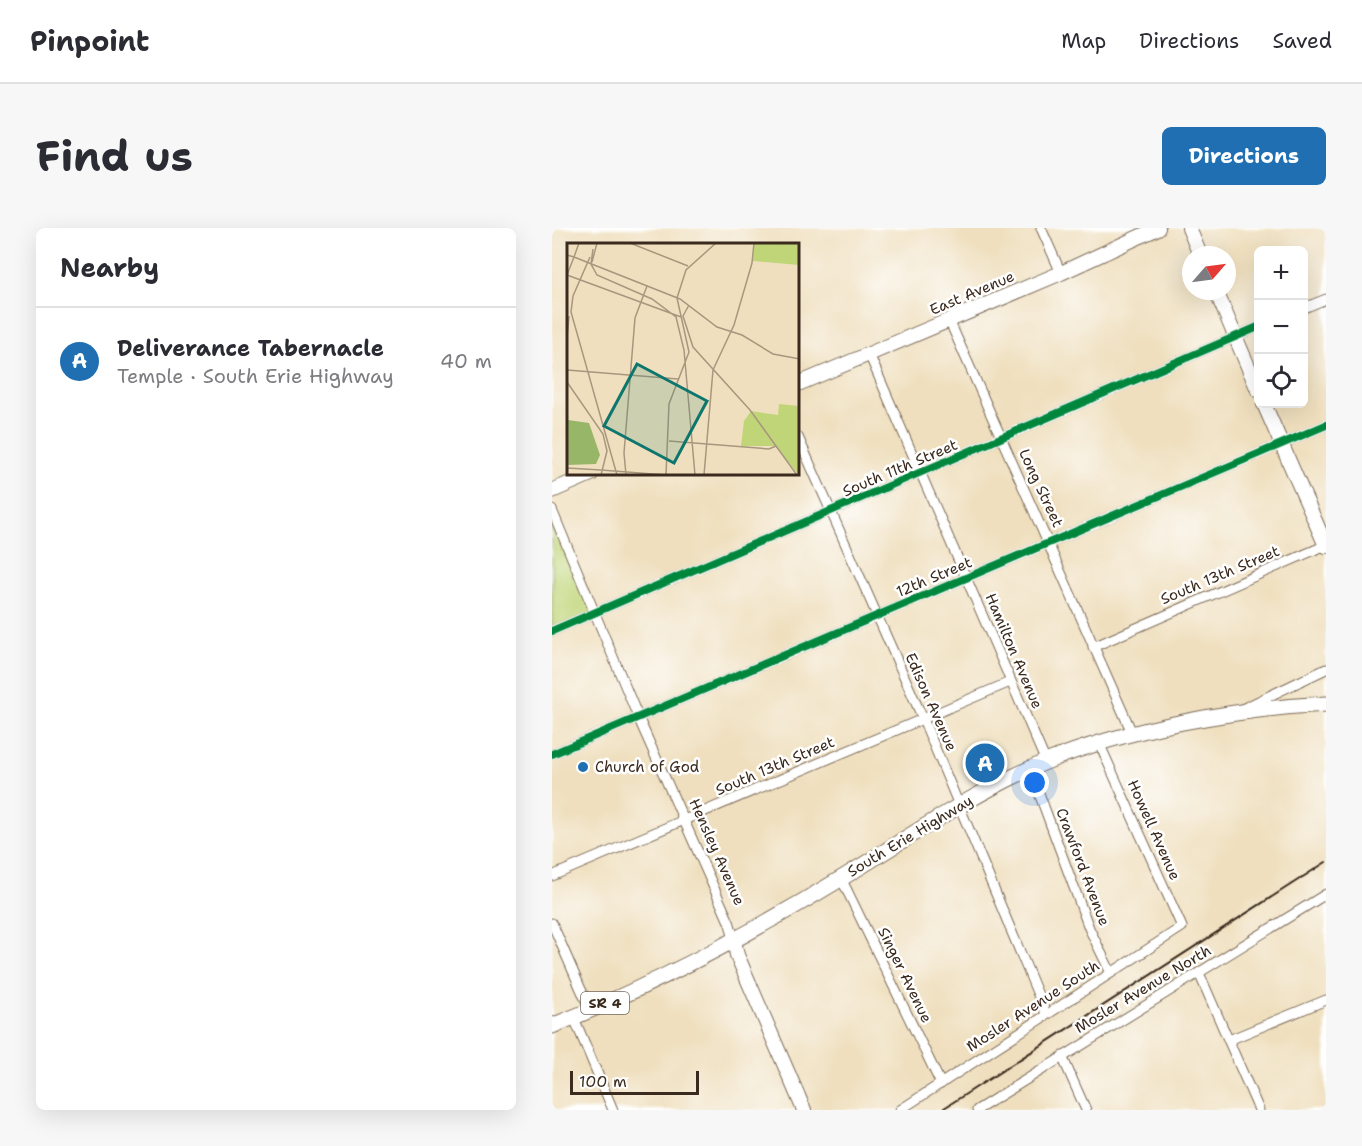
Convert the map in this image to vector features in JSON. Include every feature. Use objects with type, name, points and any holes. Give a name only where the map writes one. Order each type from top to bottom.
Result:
[{"type":"main road","name":"South Erie Highway","points":[[552,1026],[574,1018],[734,940],[960,805],[1046,762],[1133,735],[1227,716],[1326,704]]},
{"type":"street","points":[[1041,228],[1061,273]]},
{"type":"street","name":"East Avenue","points":[[800,383],[1061,273],[1158,228]]},
{"type":"street","points":[[1189,228],[1196,246]]},
{"type":"street","points":[[1308,306],[1326,298]]},
{"type":"street","points":[[1220,300],[1254,380]]},
{"type":"street","name":"Long Street","points":[[949,320],[1133,735]]},
{"type":"street","name":"South 11th Street","points":[[552,631],[1254,328]]},
{"type":"street","name":"Hamilton Avenue","points":[[869,354],[1046,762]]},
{"type":"street","points":[[1266,408],[1326,545]]},
{"type":"street","name":"12th Street","points":[[552,754],[1326,425]]},
{"type":"street","name":"Edison Avenue","points":[[800,441],[960,805],[1046,1014]]},
{"type":"street","points":[[552,491],[586,476]]},
{"type":"street","name":"Hensley Avenue","points":[[552,510],[638,717],[686,820],[730,924],[737,955],[804,1110]]},
{"type":"street","name":"South 13th Street","points":[[1093,647],[1326,545]]},
{"type":"street","points":[[1227,716],[1324,670]]},
{"type":"street","name":"South 13th Street","points":[[552,876],[1010,682]]},
{"type":"street","name":"Howell Avenue","points":[[1100,745],[1182,927]]},
{"type":"street","name":"Crawford Avenue","points":[[1030,769],[1089,928],[1111,973]]},
{"type":"street","name":"Singer Avenue","points":[[841,878],[941,1084]]},
{"type":"street","name":"Mosler Avenue North","points":[[977,1110],[1326,894]]},
{"type":"street","points":[[552,923],[590,1010]]},
{"type":"street","name":"Mosler Avenue South","points":[[900,1110],[1182,927]]},
{"type":"street","points":[[1199,973],[1260,1110]]},
{"type":"street","points":[[1229,1040],[1326,1000]]},
{"type":"street","points":[[574,1018],[613,1110]]},
{"type":"street","points":[[1062,1056],[1086,1110]]},
{"type":"green space","points":[[552,510],[596,612],[552,631]]},
{"type":"railway","points":[[941,1110],[1326,862]]},
{"type":"cycle path","points":[[552,631],[1254,329]]},
{"type":"cycle path","points":[[552,754],[1326,425]]},
{"type":"place","name":"Deliverance Tabernacle","points":[[985,763]]},
{"type":"place","name":"Church of God","points":[[583,767]]}]
